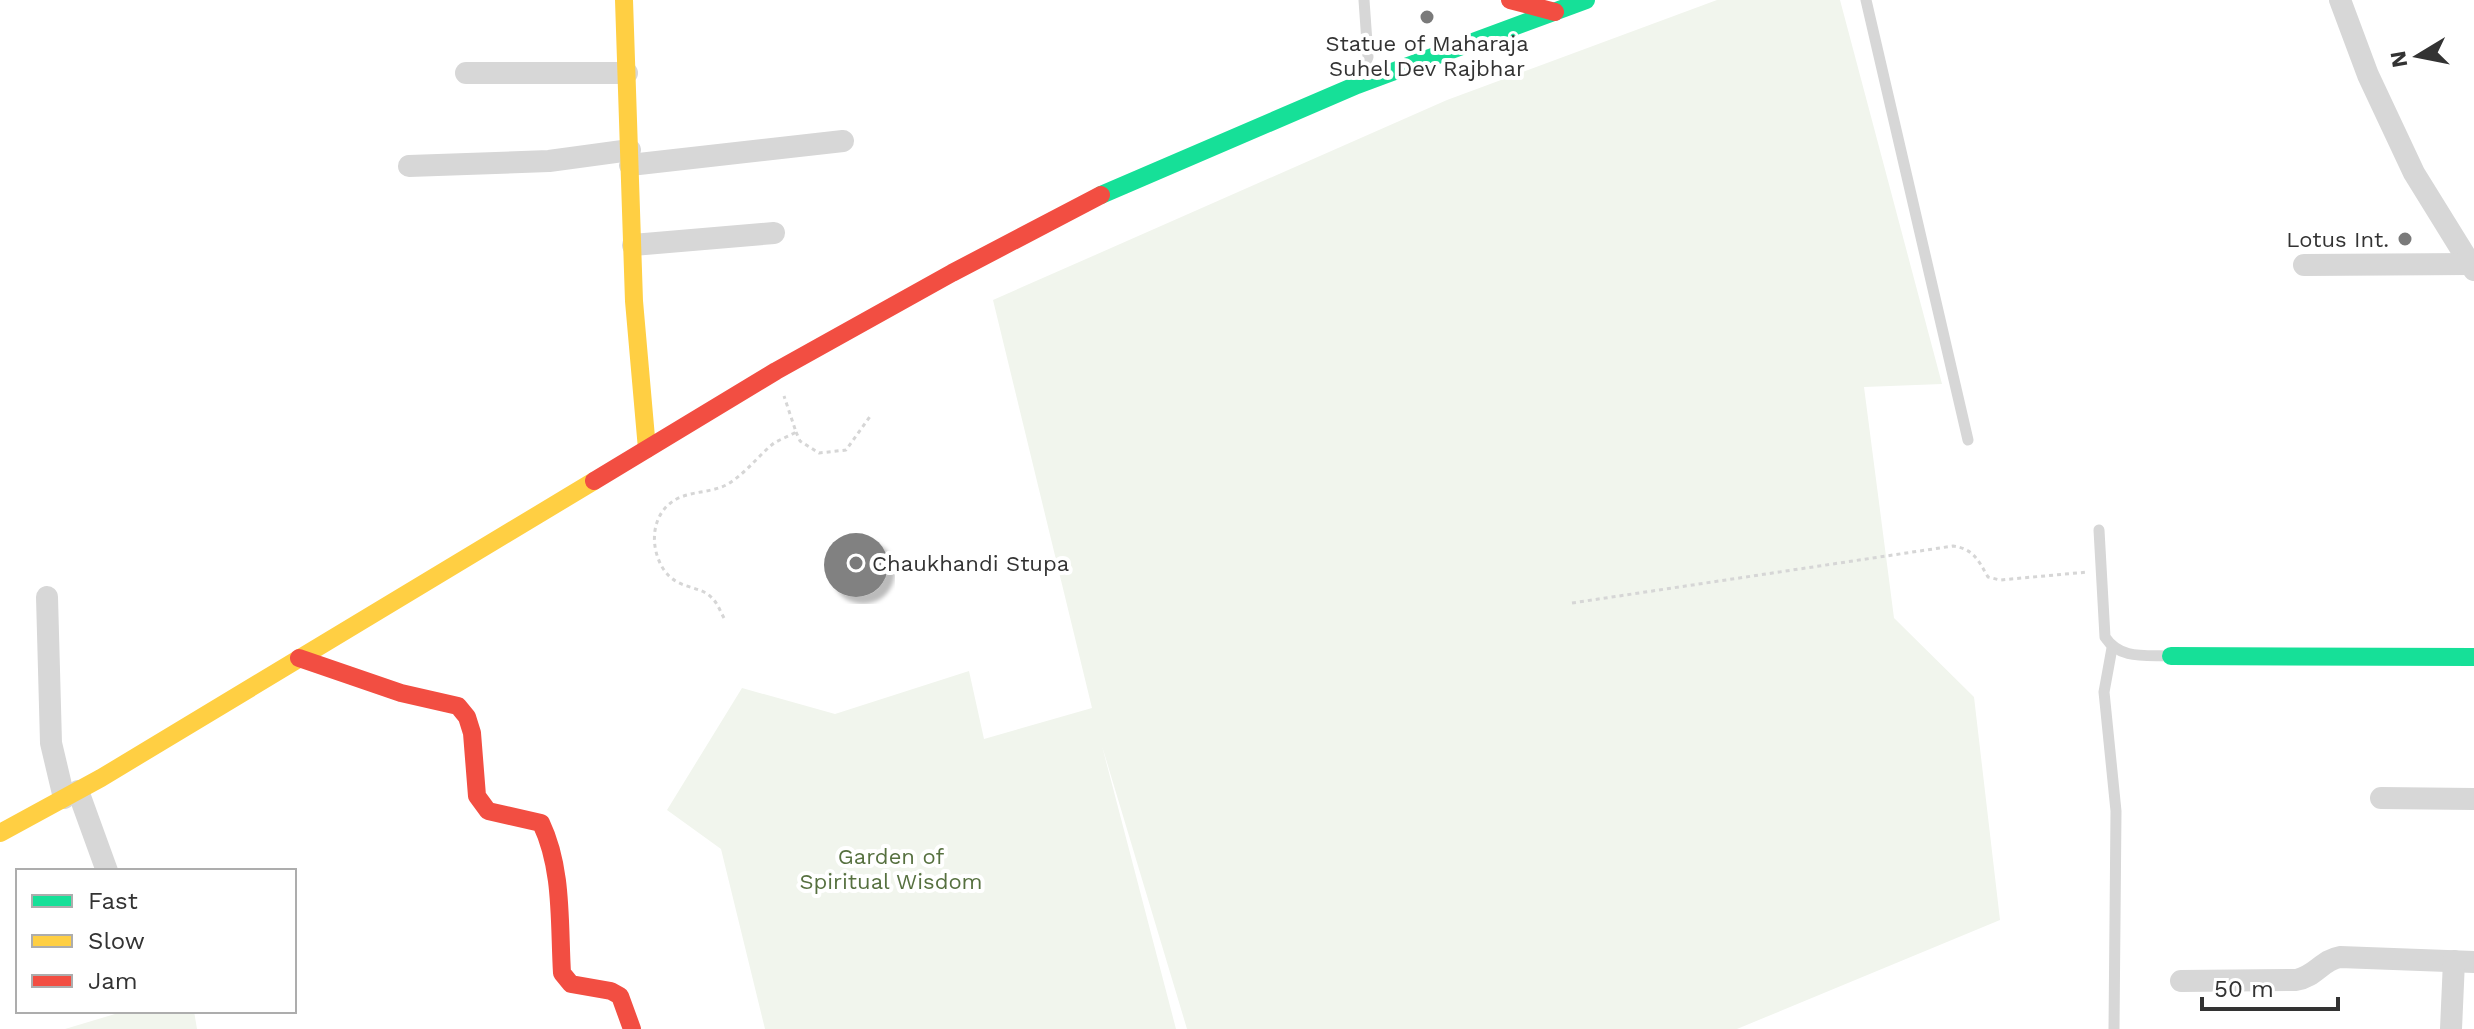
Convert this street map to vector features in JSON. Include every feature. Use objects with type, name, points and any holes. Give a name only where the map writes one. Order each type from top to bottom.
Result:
[{"type":"street","points":[[624,0],[638,355],[647,449]]},
{"type":"street","points":[[1510,0],[1555,12]]},
{"type":"street","points":[[0,833],[71,794],[776,371],[1096,197],[1357,85],[1586,0]]},
{"type":"street","points":[[2340,0],[2368,75],[2414,173],[2472,267]]},
{"type":"street","points":[[466,73],[627,73]]},
{"type":"street","points":[[409,166],[630,157],[843,141]]},
{"type":"street","points":[[633,245],[774,233]]},
{"type":"street","points":[[2304,265],[2472,267]]},
{"type":"street","points":[[47,597],[51,743],[106,869]]},
{"type":"street","points":[[2171,656],[2474,657]]},
{"type":"street","points":[[299,658],[401,693],[458,706],[467,717],[472,733],[477,796],[488,811],[541,823],[550,837],[562,973],[571,984],[611,991],[620,996],[632,1029]]},
{"type":"street","points":[[2381,798],[2474,799]]},
{"type":"street","points":[[2181,981],[2296,980],[2317,972],[2331,959],[2340,957],[2464,962],[2451,1029]]},
{"type":"lane","points":[[1357,85],[1368,57],[1364,0]]},
{"type":"lane","points":[[1866,0],[1968,440]]},
{"type":"lane","points":[[2099,530],[2105,637],[2112,648],[2138,655],[2171,656]]},
{"type":"lane","points":[[2112,648],[2104,692],[2116,811],[2114,1029]]},
{"type":"path","points":[[776,371],[800,441],[819,453],[846,450],[871,415]]},
{"type":"path","points":[[724,618],[707,593],[681,585],[665,570],[654,539],[655,528],[661,513],[670,504],[679,498],[725,486],[752,466],[775,443],[796,432]]},
{"type":"path","points":[[1572,603],[1953,546],[1975,554],[1988,577],[2000,580],[2101,570]]},
{"type":"green space","name":"Garden of Spiritual Wisdom","points":[[1717,0],[1840,0],[1942,384],[1864,387],[1894,618],[1974,697],[2000,920],[1737,1029],[1187,1029],[1102,746],[1176,1029],[765,1029],[721,849],[667,810],[742,688],[835,714],[969,671],[984,739],[1092,708],[993,300],[1447,100]]},
{"type":"green space","points":[[118,1013],[194,1013],[197,1029],[65,1029]]},
{"type":"building","name":"Chaukhandi Stupa","points":[[856,533],[868,535],[879,542],[886,553],[886,577],[879,588],[868,595],[856,597],[844,595],[833,588],[826,577],[824,565],[826,553],[833,542],[844,535]]},
{"type":"traffic: fast","points":[[1101,195],[1357,85],[1586,0]]},
{"type":"traffic: fast","points":[[2171,656],[2474,657]]},
{"type":"traffic: slow","points":[[624,0],[634,301],[647,449]]},
{"type":"traffic: slow","points":[[0,833],[101,778],[594,481]]},
{"type":"traffic: jam","points":[[1510,0],[1555,12]]},
{"type":"traffic: jam","points":[[594,481],[776,371],[1101,195]]},
{"type":"traffic: jam","points":[[299,658],[401,693],[458,706],[467,717],[472,733],[477,796],[488,811],[541,823],[557,877],[562,973],[571,984],[611,991],[620,996],[632,1029]]},
{"type":"place","name":"Statue of Maharaja Suhel Dev Rajbhar","points":[[1427,17]]},
{"type":"place","name":"Lotus Int.","points":[[2405,239]]},
{"type":"place","name":"Chaukhandi Stupa","points":[[856,563]]}]
